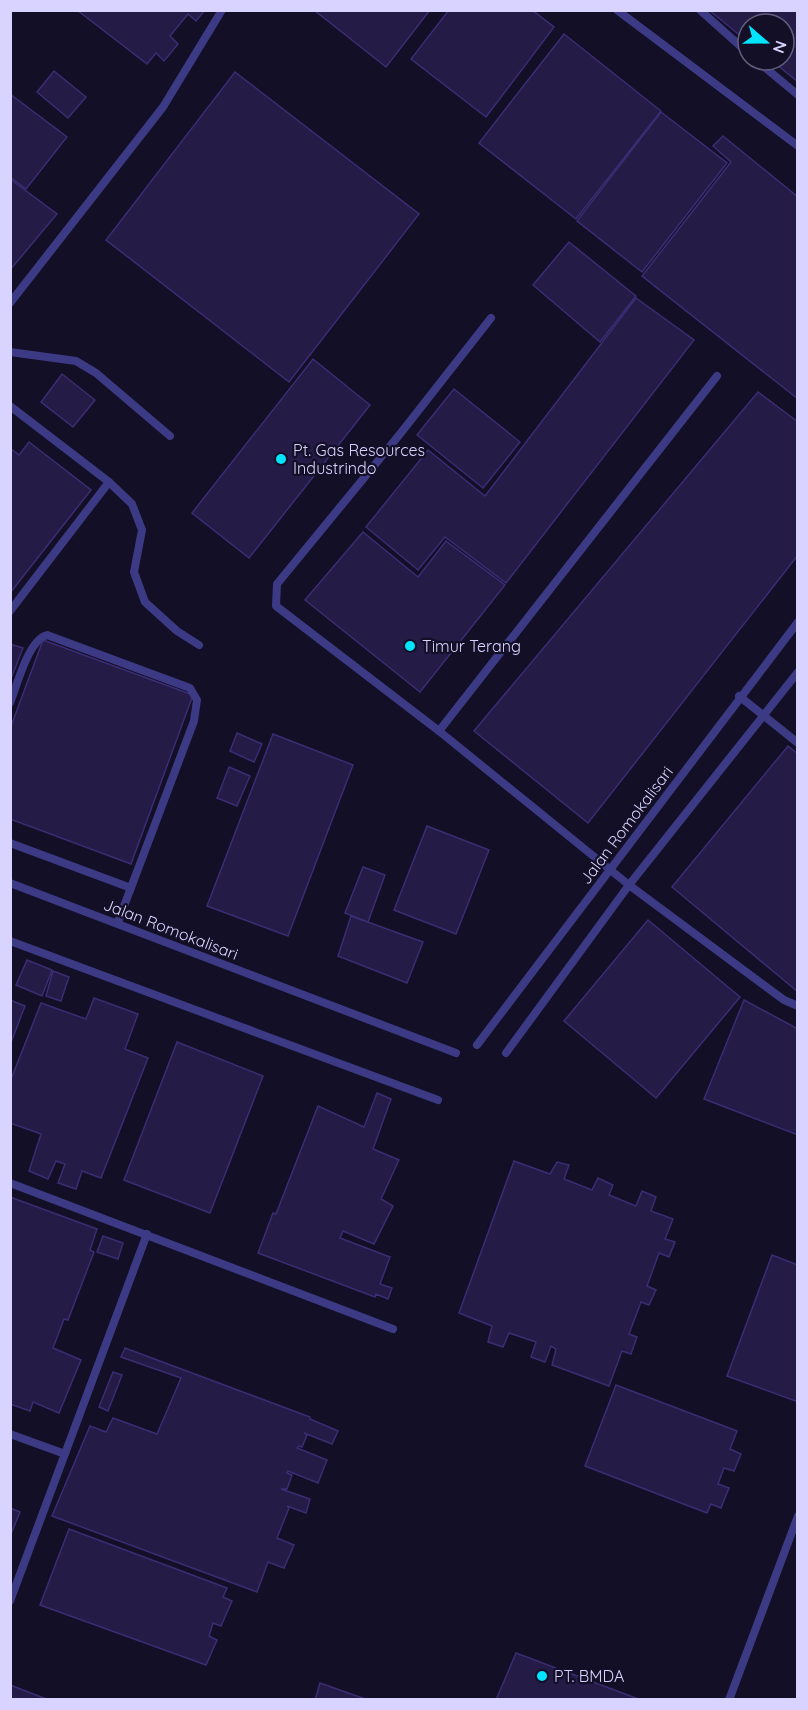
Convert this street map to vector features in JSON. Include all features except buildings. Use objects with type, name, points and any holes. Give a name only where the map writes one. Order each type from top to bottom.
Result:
[{"type":"lane","points":[[10,303],[163,107],[222,10]]},
{"type":"lane","points":[[617,10],[798,146]]},
{"type":"lane","points":[[700,10],[736,42]]},
{"type":"lane","points":[[770,72],[798,95]]},
{"type":"lane","points":[[490,318],[400,434],[277,584],[276,606],[439,731],[629,885],[784,1000],[798,1006]]},
{"type":"lane","points":[[10,352],[76,361],[96,373],[170,436]]},
{"type":"lane","points":[[439,731],[717,376]]},
{"type":"lane","points":[[10,406],[109,482],[132,504],[142,530],[134,572],[146,602],[177,630],[199,645]]},
{"type":"lane","points":[[10,611],[109,482]]},
{"type":"lane","name":"Jalan Romokalisari","points":[[477,1046],[611,870],[739,696],[798,622]]},
{"type":"lane","points":[[10,703],[31,650],[41,637],[47,635],[190,688],[197,700],[194,721],[118,922]]},
{"type":"lane","points":[[506,1053],[629,885],[765,717],[798,672]]},
{"type":"lane","points":[[739,696],[798,742]]},
{"type":"lane","points":[[10,843],[131,888]]},
{"type":"lane","name":"Jalan Romokalisari","points":[[10,883],[118,922],[456,1053]]},
{"type":"lane","points":[[10,940],[438,1100]]},
{"type":"lane","points":[[10,1183],[393,1329]]},
{"type":"lane","points":[[10,1601],[147,1234]]},
{"type":"lane","points":[[10,1434],[65,1454]]},
{"type":"lane","points":[[729,1700],[798,1516]]},
{"type":"place","name":"Pt. Gas Resources Industrindo","points":[[281,459]]},
{"type":"place","name":"Timur Terang","points":[[410,646]]},
{"type":"place","name":"PT. BMDA","points":[[542,1676]]}]
